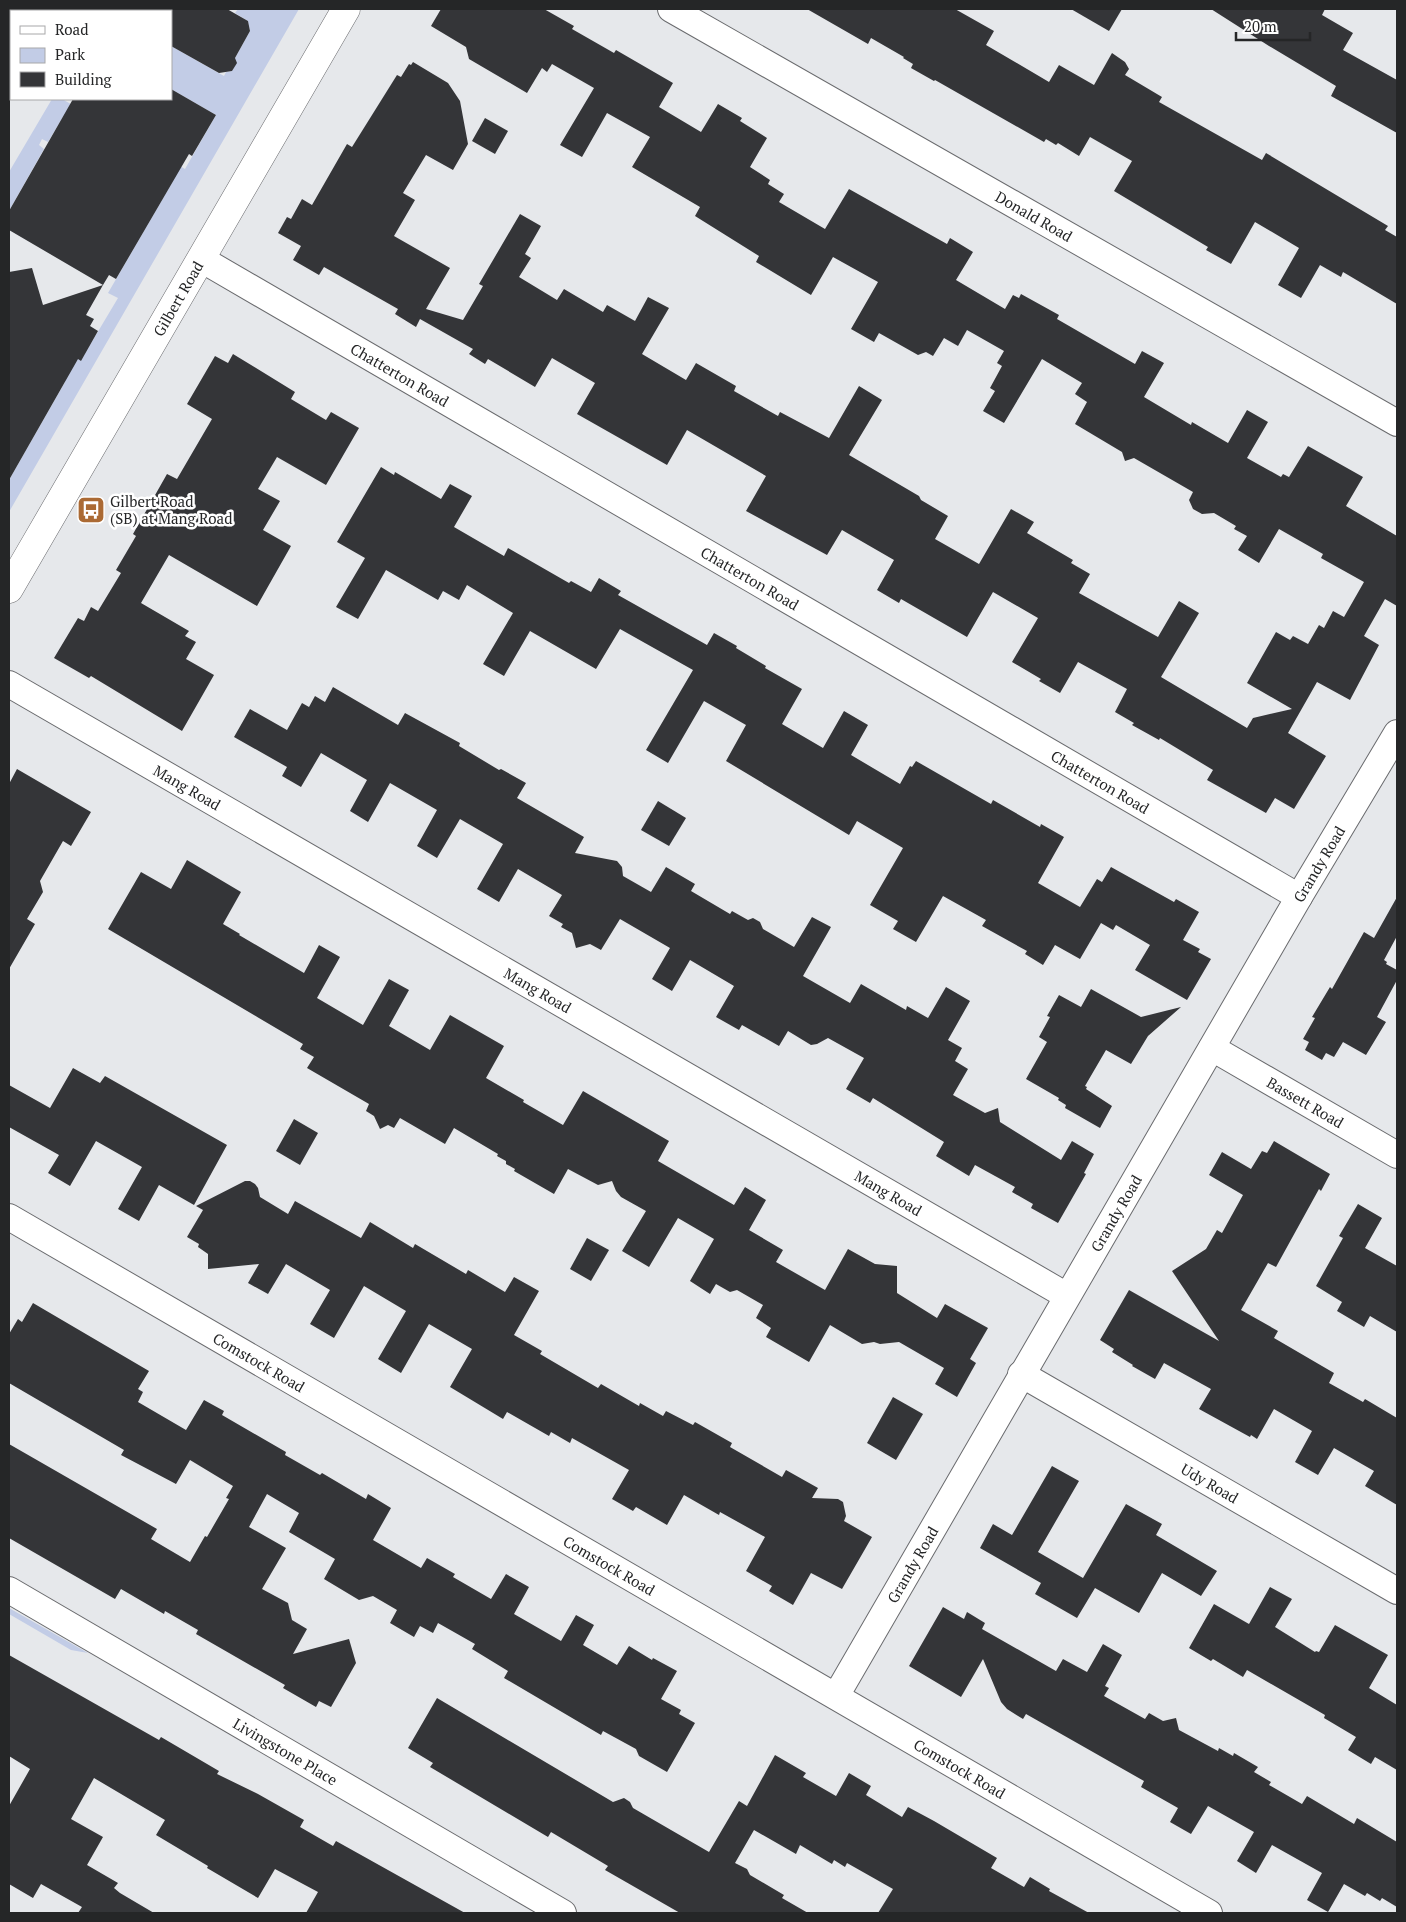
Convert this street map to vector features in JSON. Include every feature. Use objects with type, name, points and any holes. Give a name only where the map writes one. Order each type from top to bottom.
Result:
[{"type":"main road","name":"Gilbert Road","points":[[9,589],[346,9]]},
{"type":"street","name":"Donald Road","points":[[671,9],[1397,423]]},
{"type":"street","name":"Chatterton Road","points":[[201,259],[1300,897]]},
{"type":"street","name":"Mang Road","points":[[9,684],[1067,1296]]},
{"type":"street","name":"Grandy Road","points":[[836,1696],[1021,1374],[1397,733]]},
{"type":"street","name":"Bassett Road","points":[[1212,1048],[1397,1155]]},
{"type":"street","name":"Comstock Road","points":[[10,1223],[836,1696],[1209,1913]]},
{"type":"street","name":"Udy Road","points":[[1021,1374],[1397,1591]]},
{"type":"street","name":"Livingstone Place","points":[[9,1590],[530,1905],[562,1913]]},
{"type":"green space","points":[[238,9],[299,9],[9,512],[9,480],[65,382],[9,349],[9,318],[81,360],[118,298],[108,293],[173,181],[63,117],[48,142],[42,139],[39,145],[44,149],[9,211],[9,172],[51,100],[64,100],[185,169],[216,115],[172,90],[172,47],[224,76],[226,72],[232,71],[235,58],[250,31],[248,21],[235,13]]},
{"type":"green space","points":[[9,1608],[88,1653],[71,1650],[9,1614]]},
{"type":"building","points":[[227,9],[248,21],[250,31],[235,58],[237,63],[232,71],[219,73],[172,47],[171,10]]},
{"type":"building","points":[[441,9],[544,9],[574,26],[572,29],[614,53],[616,50],[673,83],[659,107],[701,132],[718,104],[742,118],[740,121],[767,138],[750,167],[770,180],[768,184],[784,194],[779,202],[825,229],[849,189],[947,244],[950,238],[973,252],[956,280],[1005,309],[1013,295],[1019,298],[1021,294],[1059,315],[1057,319],[1135,364],[1142,351],[1164,363],[1144,397],[1191,425],[1192,422],[1228,443],[1247,410],[1268,422],[1247,458],[1281,477],[1283,474],[1289,477],[1308,446],[1363,477],[1346,506],[1397,536],[1397,606],[1385,599],[1364,636],[1379,645],[1350,700],[1317,682],[1288,733],[1326,756],[1294,809],[1275,798],[1266,813],[1207,780],[1213,770],[1160,738],[1159,740],[1132,725],[1134,723],[1115,712],[1127,689],[1078,662],[1060,693],[1012,662],[1038,618],[993,592],[967,637],[901,599],[899,603],[877,590],[894,560],[842,530],[827,555],[746,511],[766,476],[687,430],[667,465],[577,414],[595,383],[552,358],[535,387],[488,359],[485,364],[469,354],[473,349],[420,319],[416,327],[395,314],[398,309],[324,267],[319,275],[293,260],[301,246],[278,233],[287,217],[291,219],[302,199],[312,205],[347,144],[352,147],[397,75],[401,77],[409,64],[411,65],[413,62],[448,83],[460,101],[468,144],[453,170],[426,155],[403,193],[415,200],[394,236],[450,268],[426,309],[463,320],[483,286],[479,284],[520,214],[541,226],[525,254],[531,258],[519,277],[557,300],[564,289],[603,312],[607,305],[635,321],[648,297],[669,308],[642,354],[686,380],[696,363],[736,386],[734,391],[778,416],[780,412],[829,438],[859,386],[882,400],[849,455],[919,496],[921,500],[948,516],[935,539],[979,564],[1011,509],[1034,522],[1027,533],[1073,560],[1071,563],[1090,574],[1079,593],[1158,637],[1179,601],[1199,613],[1161,677],[1247,728],[1253,718],[1292,709],[1247,683],[1276,632],[1290,640],[1293,636],[1308,644],[1319,625],[1324,628],[1333,611],[1344,617],[1364,582],[1321,558],[1323,554],[1279,529],[1259,563],[1238,550],[1247,536],[1234,529],[1236,526],[1214,513],[1202,514],[1193,509],[1189,500],[1193,492],[1134,458],[1125,461],[1122,452],[1075,424],[1087,402],[1075,394],[1082,383],[1042,359],[1004,423],[983,411],[995,391],[990,388],[1002,366],[997,363],[1004,351],[967,330],[958,346],[944,338],[933,356],[926,352],[918,355],[879,333],[874,342],[851,329],[878,282],[833,257],[811,295],[756,262],[759,256],[695,216],[700,207],[632,167],[650,137],[607,113],[582,157],[560,145],[594,88],[552,64],[547,72],[542,68],[527,93],[469,59],[466,47],[431,26]]},
{"type":"building","points":[[807,9],[955,9],[994,31],[986,45],[1049,82],[1059,65],[1094,85],[1112,53],[1125,62],[1129,69],[1125,75],[1162,97],[1159,102],[1262,160],[1266,153],[1388,226],[1385,230],[1397,237],[1397,304],[1343,272],[1341,277],[1320,265],[1301,298],[1278,285],[1299,248],[1255,222],[1231,264],[1206,250],[1208,247],[1114,191],[1132,161],[1090,137],[1079,156],[1058,143],[1056,145],[1046,139],[1044,142],[911,68],[913,64],[904,57],[871,38],[868,44]]},
{"type":"building","points":[[1071,9],[1122,9],[1109,31]]},
{"type":"building","points":[[1211,9],[1325,9],[1322,15],[1353,33],[1343,50],[1397,80],[1397,133],[1331,96],[1336,86]]},
{"type":"building","points":[[172,90],[216,115],[192,156],[189,154],[116,279],[109,275],[103,285],[9,230],[9,211],[72,100],[172,100]]},
{"type":"building","points":[[485,118],[508,131],[495,154],[472,141]]},
{"type":"building","points":[[32,268],[43,305],[103,285],[86,315],[94,319],[90,326],[98,331],[81,361],[78,359],[9,480],[9,272]]},
{"type":"building","points":[[233,354],[295,392],[291,399],[326,420],[331,412],[359,428],[326,485],[277,457],[258,489],[280,501],[263,530],[291,546],[257,606],[169,555],[141,603],[189,631],[185,636],[196,642],[186,659],[214,675],[182,731],[91,676],[89,678],[54,658],[78,618],[84,621],[91,607],[98,611],[121,573],[116,570],[136,536],[133,534],[167,474],[177,479],[212,419],[187,404],[215,356],[228,363]]},
{"type":"building","points":[[381,467],[394,475],[395,472],[441,499],[450,484],[472,496],[454,527],[504,556],[508,548],[569,583],[571,581],[591,592],[599,578],[621,591],[618,595],[707,645],[714,633],[737,646],[736,648],[766,666],[765,668],[802,689],[782,724],[823,748],[844,711],[868,725],[851,755],[900,784],[910,766],[912,767],[916,761],[991,804],[993,800],[1040,827],[1041,824],[1064,837],[1038,883],[1080,907],[1097,879],[1102,882],[1111,867],[1174,902],[1176,899],[1199,912],[1183,940],[1200,949],[1198,952],[1211,959],[1187,1000],[1135,970],[1150,945],[1116,925],[1113,930],[1101,923],[1080,959],[1055,945],[1043,965],[1025,954],[1027,951],[982,926],[986,920],[943,896],[916,942],[893,929],[898,921],[870,905],[903,848],[857,821],[849,835],[726,761],[746,725],[704,701],[668,763],[646,750],[693,670],[620,629],[596,669],[530,631],[504,676],[483,664],[513,613],[467,585],[459,600],[443,591],[438,600],[386,570],[358,619],[336,607],[365,558],[337,542]]},
{"type":"building","points":[[333,687],[398,725],[405,713],[460,743],[459,746],[499,770],[501,769],[526,783],[517,798],[584,837],[575,853],[617,861],[622,867],[623,876],[651,892],[666,867],[695,884],[691,891],[730,914],[732,911],[748,920],[753,918],[760,922],[763,929],[794,947],[812,917],[831,927],[803,976],[850,1003],[861,984],[906,1010],[907,1006],[928,1018],[946,987],[970,1001],[948,1040],[962,1048],[955,1061],[968,1069],[953,1095],[985,1113],[998,1108],[1000,1122],[1061,1160],[1072,1141],[1094,1154],[1084,1173],[1086,1174],[1058,1223],[1031,1208],[1033,1204],[1012,1192],[1015,1187],[975,1165],[969,1176],[936,1156],[944,1142],[873,1098],[870,1103],[846,1089],[864,1058],[828,1038],[811,1045],[788,1031],[779,1046],[742,1025],[739,1030],[716,1017],[734,986],[690,960],[672,991],[652,979],[670,948],[620,919],[601,950],[590,944],[576,948],[572,933],[561,927],[563,924],[549,916],[562,895],[518,869],[499,902],[477,889],[503,844],[460,819],[437,858],[417,846],[437,810],[390,783],[368,822],[350,811],[367,780],[321,753],[301,787],[282,776],[287,767],[234,737],[250,709],[287,730],[302,703],[309,707],[315,696],[325,702]]},
{"type":"building","points":[[17,769],[91,812],[71,846],[63,841],[40,881],[43,892],[27,919],[35,924],[9,969],[9,784]]},
{"type":"building","points":[[658,801],[686,818],[669,846],[641,830]]},
{"type":"building","points":[[187,860],[241,892],[223,924],[239,935],[304,973],[319,945],[340,957],[317,998],[363,1025],[389,979],[409,990],[389,1026],[430,1050],[450,1015],[504,1046],[486,1078],[524,1100],[523,1102],[563,1125],[583,1091],[669,1141],[658,1161],[734,1205],[745,1187],[766,1200],[749,1230],[783,1250],[776,1262],[825,1290],[848,1249],[875,1264],[897,1266],[897,1293],[937,1318],[945,1304],[988,1328],[970,1359],[976,1363],[957,1397],[935,1384],[944,1368],[899,1342],[862,1344],[830,1325],[809,1362],[766,1337],[771,1328],[756,1318],[763,1305],[737,1290],[730,1292],[716,1284],[710,1294],[690,1281],[714,1239],[678,1218],[649,1267],[622,1251],[646,1211],[621,1197],[612,1181],[598,1185],[568,1169],[554,1194],[514,1171],[515,1169],[506,1164],[506,1161],[497,1156],[498,1154],[454,1128],[445,1144],[400,1118],[394,1128],[388,1125],[380,1129],[374,1116],[366,1111],[369,1104],[307,1068],[314,1057],[300,1049],[303,1044],[108,929],[141,872],[171,889]]},
{"type":"building","points":[[1397,897],[1397,936],[1384,960],[1387,962],[1386,964],[1397,970],[1397,980],[1377,1017],[1386,1022],[1366,1055],[1343,1042],[1334,1057],[1326,1053],[1322,1060],[1305,1050],[1309,1042],[1303,1039],[1315,1018],[1312,1017],[1330,987],[1332,989],[1364,932],[1374,938]]},
{"type":"building","points":[[1091,989],[1141,1017],[1181,1007],[1148,1036],[1131,1064],[1106,1050],[1085,1086],[1087,1087],[1086,1089],[1112,1106],[1100,1128],[1065,1108],[1066,1105],[1058,1100],[1059,1098],[1026,1079],[1047,1042],[1039,1037],[1050,1017],[1047,1016],[1059,995],[1081,1007]]},
{"type":"building","points":[[73,1068],[100,1083],[105,1076],[227,1145],[194,1205],[159,1185],[139,1221],[118,1209],[142,1167],[96,1141],[70,1186],[48,1173],[59,1155],[9,1127],[9,1085],[50,1108]]},
{"type":"building","points":[[294,1119],[318,1133],[300,1165],[276,1151]]},
{"type":"building","points":[[1274,1141],[1330,1174],[1321,1191],[1319,1189],[1276,1267],[1268,1263],[1241,1310],[1278,1331],[1274,1338],[1334,1373],[1329,1383],[1363,1402],[1365,1399],[1397,1418],[1397,1505],[1365,1486],[1374,1471],[1334,1448],[1318,1475],[1295,1462],[1312,1431],[1274,1409],[1257,1439],[1251,1435],[1250,1437],[1199,1409],[1211,1389],[1164,1363],[1155,1379],[1112,1352],[1114,1349],[1100,1340],[1129,1290],[1219,1341],[1172,1271],[1206,1249],[1217,1230],[1222,1233],[1243,1195],[1209,1175],[1222,1152],[1251,1169],[1262,1151],[1267,1153]]},
{"type":"building","points":[[245,1181],[255,1184],[260,1197],[288,1214],[295,1201],[361,1238],[370,1222],[413,1248],[415,1244],[466,1274],[468,1270],[505,1292],[514,1277],[539,1291],[514,1335],[542,1351],[540,1354],[598,1388],[601,1384],[639,1406],[640,1403],[663,1416],[666,1411],[693,1425],[695,1422],[732,1443],[730,1447],[782,1477],[786,1470],[818,1488],[812,1498],[838,1499],[843,1502],[846,1516],[844,1521],[872,1537],[842,1589],[811,1573],[793,1605],[769,1591],[772,1586],[746,1571],[765,1537],[720,1512],[719,1515],[684,1495],[667,1525],[636,1507],[633,1511],[612,1499],[629,1470],[572,1438],[570,1443],[551,1432],[549,1436],[507,1412],[503,1419],[450,1387],[472,1349],[429,1324],[401,1373],[378,1359],[406,1311],[364,1286],[334,1338],[310,1324],[330,1290],[286,1264],[268,1294],[248,1283],[259,1264],[208,1269],[208,1254],[198,1247],[199,1244],[187,1237],[203,1210],[196,1206]]},
{"type":"building","points":[[1358,1204],[1382,1218],[1365,1248],[1397,1266],[1397,1332],[1370,1316],[1364,1327],[1337,1311],[1342,1302],[1316,1286],[1343,1238],[1339,1236]]},
{"type":"building","points":[[587,1238],[609,1250],[591,1281],[570,1269]]},
{"type":"building","points":[[33,1303],[149,1371],[138,1389],[143,1392],[138,1402],[186,1430],[204,1400],[224,1411],[222,1415],[286,1452],[285,1455],[320,1475],[322,1473],[366,1499],[368,1494],[391,1508],[373,1540],[421,1568],[427,1558],[455,1574],[453,1577],[491,1599],[506,1574],[529,1587],[514,1614],[561,1641],[576,1615],[594,1625],[583,1645],[617,1665],[629,1646],[652,1660],[653,1658],[677,1671],[661,1699],[681,1710],[679,1714],[695,1723],[667,1772],[639,1756],[636,1749],[603,1731],[601,1735],[504,1678],[508,1671],[472,1649],[475,1644],[438,1623],[433,1633],[420,1626],[414,1637],[390,1623],[397,1610],[373,1596],[359,1600],[324,1579],[335,1559],[289,1532],[299,1513],[267,1494],[249,1527],[286,1548],[262,1589],[288,1603],[292,1620],[307,1629],[293,1654],[349,1639],[356,1663],[331,1707],[319,1701],[316,1707],[283,1688],[285,1685],[196,1634],[198,1630],[165,1611],[164,1614],[121,1589],[115,1599],[9,1538],[9,1444],[157,1529],[151,1539],[190,1562],[229,1499],[226,1498],[233,1486],[190,1460],[176,1484],[121,1455],[124,1450],[9,1383],[9,1334],[18,1319],[22,1322]]},
{"type":"building","points":[[893,1397],[923,1414],[896,1460],[867,1443]]},
{"type":"building","points":[[1052,1466],[1079,1481],[1038,1552],[1083,1578],[1126,1504],[1162,1524],[1156,1535],[1217,1571],[1201,1596],[1162,1573],[1139,1613],[1095,1588],[1077,1618],[1035,1594],[1041,1583],[980,1548],[993,1524],[1012,1535]]},
{"type":"building","points":[[1270,1587],[1292,1599],[1275,1627],[1315,1652],[1319,1652],[1335,1625],[1388,1655],[1369,1688],[1397,1705],[1397,1770],[1375,1757],[1371,1764],[1348,1750],[1356,1737],[1324,1718],[1325,1715],[1247,1670],[1243,1677],[1213,1659],[1211,1661],[1189,1648],[1214,1604],[1249,1624]]},
{"type":"building","points":[[943,1607],[964,1619],[967,1612],[985,1623],[982,1629],[1056,1671],[1063,1659],[1087,1672],[1103,1644],[1122,1655],[1105,1686],[1109,1688],[1104,1696],[1145,1719],[1149,1713],[1163,1721],[1176,1718],[1179,1730],[1218,1751],[1219,1748],[1233,1756],[1234,1753],[1258,1767],[1254,1772],[1271,1782],[1269,1785],[1302,1804],[1307,1796],[1354,1824],[1357,1818],[1397,1842],[1397,1907],[1382,1898],[1380,1901],[1367,1893],[1365,1896],[1344,1884],[1328,1912],[1307,1900],[1322,1873],[1272,1845],[1256,1873],[1237,1861],[1254,1832],[1208,1806],[1191,1834],[1170,1822],[1178,1808],[1141,1787],[1144,1781],[1026,1714],[1023,1719],[1007,1709],[1001,1702],[983,1659],[961,1697],[909,1666]]},
{"type":"building","points":[[9,1655],[159,1740],[161,1737],[219,1771],[217,1774],[304,1820],[300,1827],[333,1846],[336,1841],[465,1913],[306,1913],[318,1892],[275,1869],[258,1898],[156,1835],[165,1820],[94,1778],[71,1819],[103,1837],[87,1865],[118,1883],[114,1888],[120,1893],[154,1913],[78,1913],[82,1907],[41,1884],[33,1898],[9,1884],[9,1806],[30,1769],[9,1756]]},
{"type":"building","points":[[437,1698],[613,1802],[624,1798],[630,1802],[633,1808],[709,1852],[739,1801],[747,1806],[775,1755],[806,1773],[803,1777],[836,1796],[849,1773],[871,1786],[866,1795],[902,1817],[908,1807],[997,1858],[991,1868],[1024,1887],[1030,1877],[1050,1889],[1049,1891],[1089,1913],[878,1913],[893,1889],[847,1863],[845,1867],[834,1860],[832,1864],[800,1845],[796,1854],[754,1830],[735,1863],[747,1869],[750,1875],[784,1895],[782,1898],[808,1913],[680,1913],[605,1870],[608,1866],[551,1832],[548,1837],[430,1767],[433,1763],[408,1748]]},
{"type":"place","name":"Gilbert Road (SB) at Mang Road","points":[[91,510]]}]
